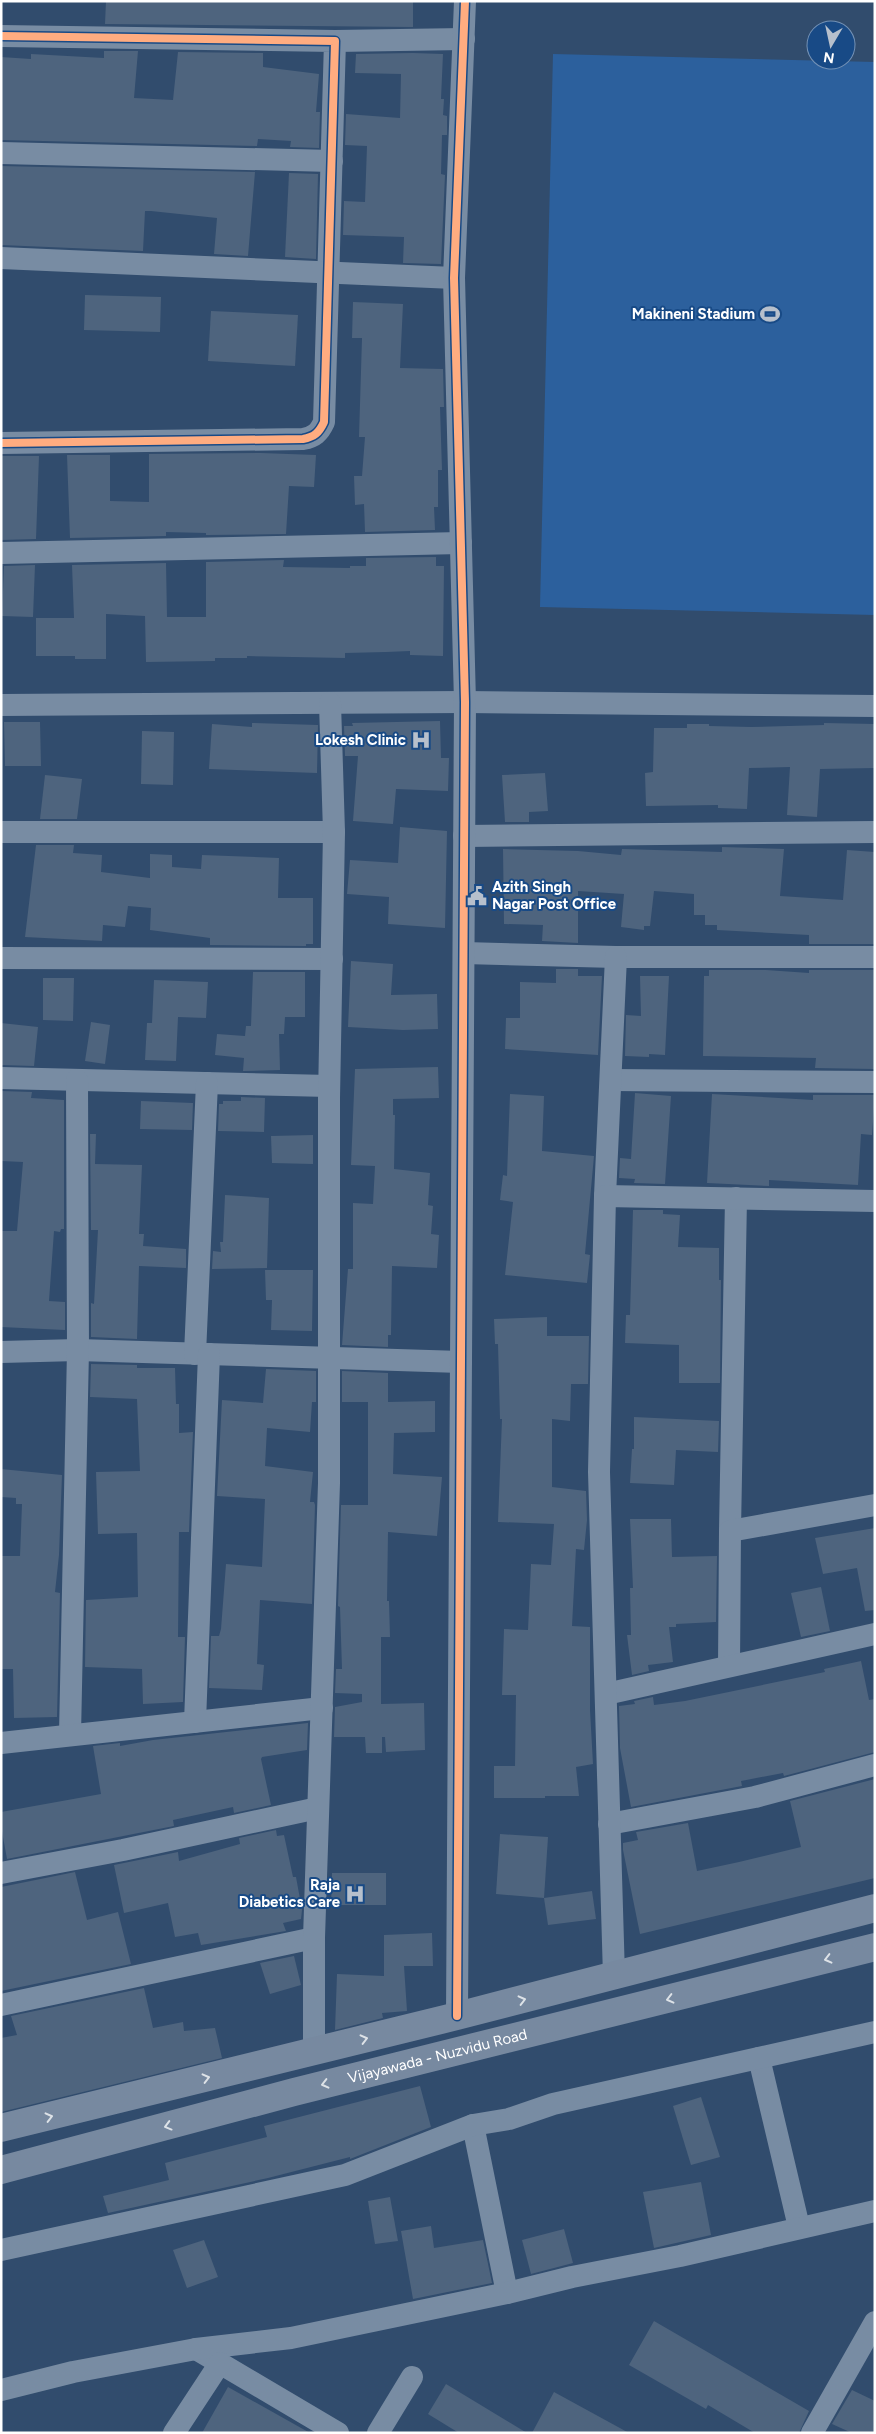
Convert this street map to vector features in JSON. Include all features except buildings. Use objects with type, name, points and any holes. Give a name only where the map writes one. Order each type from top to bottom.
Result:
[{"type":"main road","points":[[1,2128],[457,2016],[875,1908]]},
{"type":"main road","name":"Vijayawada - Nuzvidu Road","points":[[1,2170],[294,2092],[875,1947]]},
{"type":"street","points":[[457,2016],[465,702],[454,278],[465,1]]},
{"type":"street","points":[[1,36],[335,41],[464,39]]},
{"type":"street","points":[[1,443],[303,439],[313,437],[324,422],[335,41]]},
{"type":"street","points":[[1,153],[332,161]]},
{"type":"street","points":[[1,258],[454,278]]},
{"type":"street","points":[[1,553],[461,543]]},
{"type":"street","points":[[1,705],[465,702],[875,706]]},
{"type":"street","points":[[314,2051],[314,1938],[329,1483],[329,1086],[334,832],[330,703]]},
{"type":"street","points":[[1,832],[334,832]]},
{"type":"street","points":[[464,836],[875,832]]},
{"type":"street","points":[[464,953],[616,957],[875,957]]},
{"type":"street","points":[[614,1976],[599,1472],[605,1196],[616,957]]},
{"type":"street","points":[[1,958],[332,959]]},
{"type":"street","points":[[1,1078],[329,1086]]},
{"type":"street","points":[[70,1735],[78,1350],[77,1080]]},
{"type":"street","points":[[611,1080],[875,1082]]},
{"type":"street","points":[[195,1722],[207,1083]]},
{"type":"street","points":[[605,1196],[875,1201]]},
{"type":"street","points":[[729,1666],[736,1198]]},
{"type":"street","points":[[1,1352],[78,1350],[462,1362]]},
{"type":"street","points":[[730,1531],[875,1505]]},
{"type":"street","points":[[606,1694],[875,1634]]},
{"type":"street","points":[[1,1743],[322,1708]]},
{"type":"street","points":[[609,1824],[755,1797],[875,1765]]},
{"type":"street","points":[[1,1874],[318,1808]]},
{"type":"street","points":[[1,2005],[314,1938]]},
{"type":"street","points":[[1,2250],[344,2175],[473,2125],[509,2119],[553,2104],[875,2032]]},
{"type":"street","points":[[758,2058],[799,2227]]},
{"type":"street","points":[[473,2125],[507,2294]]},
{"type":"street","points":[[1,2390],[74,2372],[196,2349],[291,2338],[507,2294],[875,2211]]},
{"type":"street","points":[[812,2433],[875,2322]]},
{"type":"street","points":[[196,2349],[338,2433]]},
{"type":"street","points":[[174,2433],[220,2363]]},
{"type":"street","points":[[378,2433],[412,2377]]},
{"type":"shaded area","points":[[553,54],[806,60],[806,70],[856,70],[856,62],[875,62],[875,615],[540,607]]},
{"type":"cycle path","points":[[457,2016],[465,702],[454,278],[465,1]]},
{"type":"cycle path","points":[[1,36],[335,41],[324,422],[318,432],[313,436],[303,439],[1,443]]},
{"type":"place","name":"Makineni Stadium","points":[[770,314]]},
{"type":"place","name":"Lokesh Clinic","points":[[421,740]]},
{"type":"place","name":"Azith Singh Nagar Post Office","points":[[477,896]]},
{"type":"place","name":"Raja Diabetics Care","points":[[355,1894]]}]
